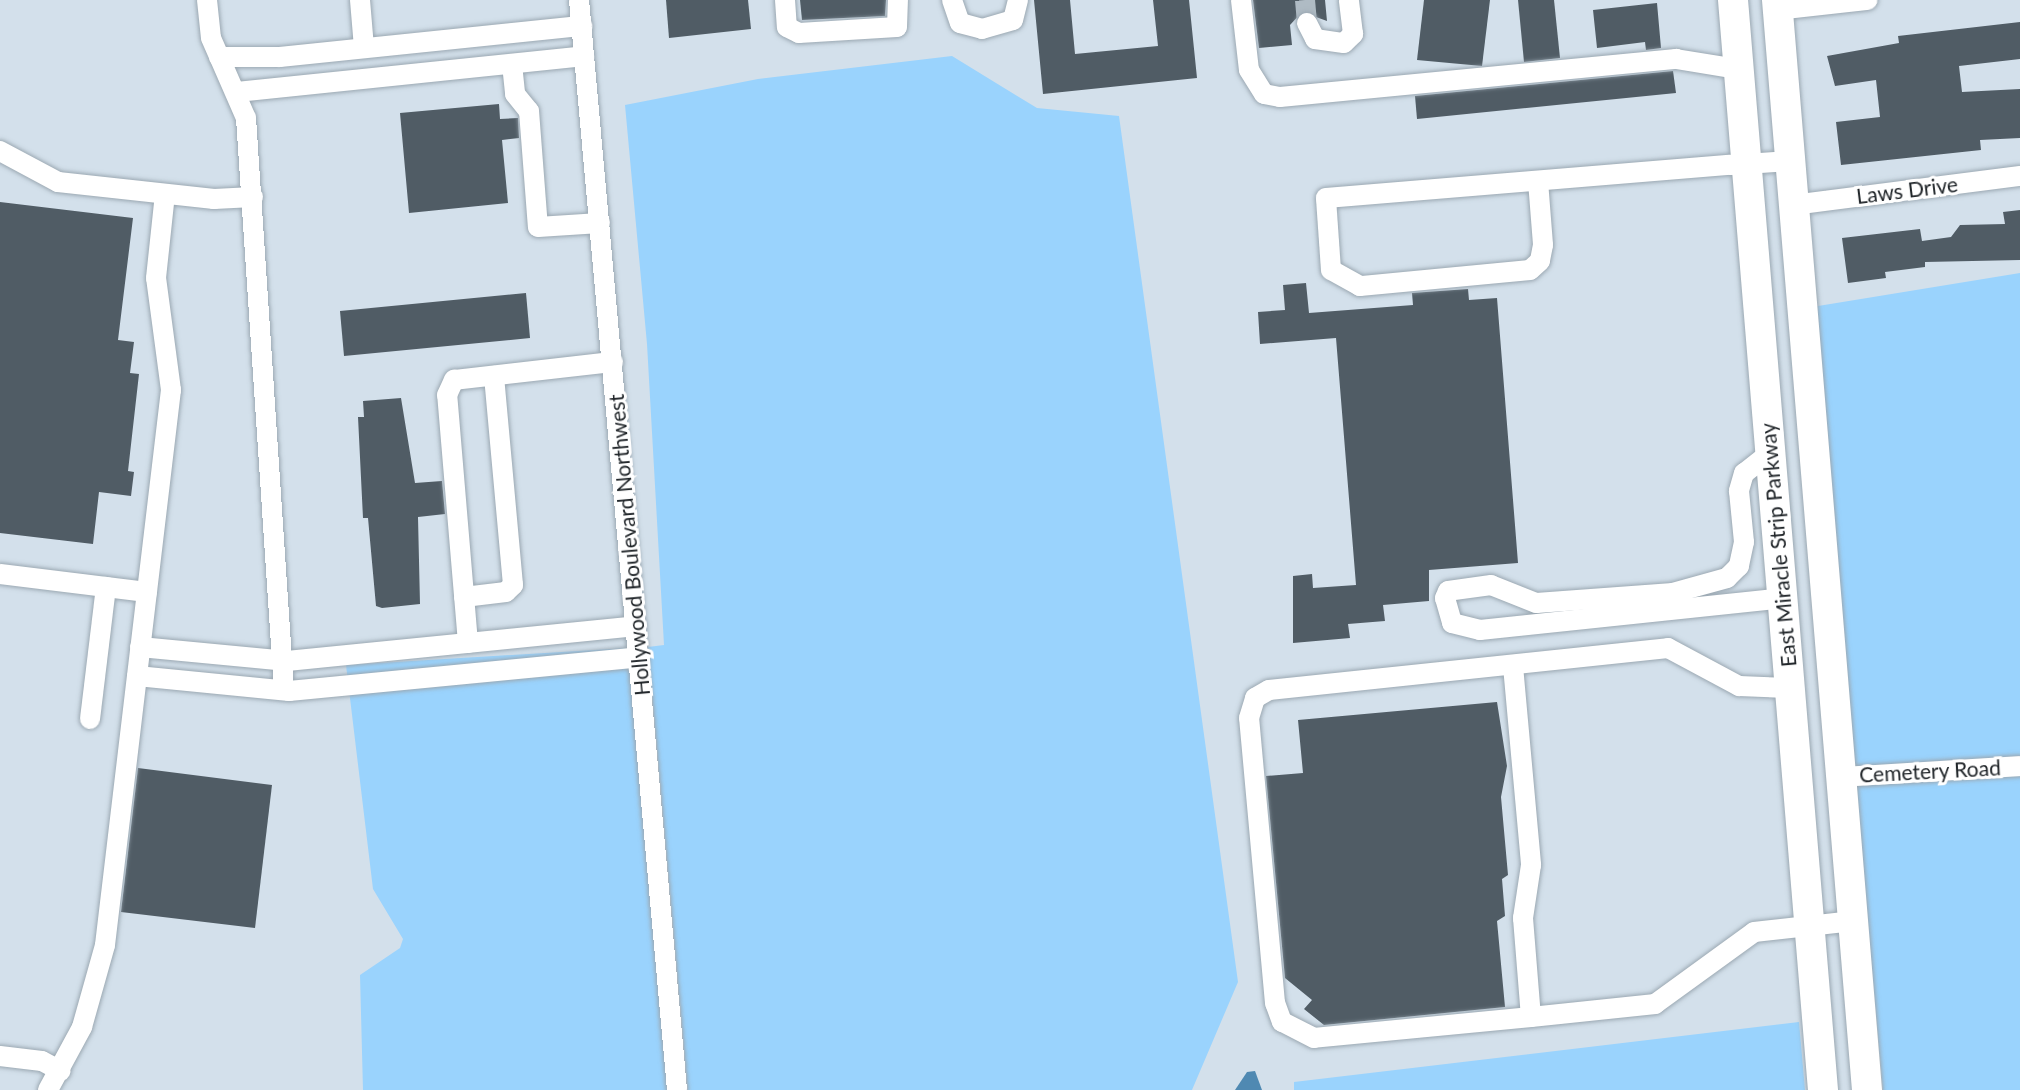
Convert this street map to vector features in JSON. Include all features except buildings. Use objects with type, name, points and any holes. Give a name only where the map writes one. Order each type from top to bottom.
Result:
[{"type":"highway","name":"East Miracle Strip Parkway","points":[[1733,0],[1823,1090]]},
{"type":"highway","name":"East Miracle Strip Parkway","points":[[1777,5],[1866,1090]]},
{"type":"street","points":[[207,0],[219,57],[237,92],[246,118],[284,690]]},
{"type":"street","points":[[360,0],[364,48]]},
{"type":"street","name":"Hollywood Boulevard Northwest","points":[[579,0],[677,1090]]},
{"type":"street","points":[[785,0],[787,27],[799,33],[897,27],[898,0]]},
{"type":"street","points":[[952,0],[960,23],[982,30],[1013,20],[1018,0]]},
{"type":"street","points":[[1241,0],[1249,70],[1264,94],[1280,97],[1676,59],[1738,69]]},
{"type":"street","points":[[1307,23],[1315,39],[1344,43],[1353,34],[1349,0]]},
{"type":"street","points":[[1777,5],[1867,0]]},
{"type":"street","points":[[219,57],[364,48],[582,26]]},
{"type":"street","points":[[237,92],[585,56]]},
{"type":"street","points":[[512,64],[515,94],[529,111],[538,227],[600,223]]},
{"type":"street","points":[[0,151],[58,182],[165,194],[253,197]]},
{"type":"street","points":[[1538,181],[1543,245],[1540,261],[1530,270],[1360,286],[1331,270],[1326,198],[1746,164],[1790,161]]},
{"type":"street","name":"Laws Drive","points":[[1793,205],[2020,176]]},
{"type":"street","points":[[48,1090],[61,1071],[92,1000],[105,945],[172,375],[156,278],[165,194]]},
{"type":"street","points":[[468,643],[447,396],[454,380],[613,362]]},
{"type":"street","points":[[464,597],[506,592],[513,585],[494,376]]},
{"type":"street","points":[[1770,453],[1744,473],[1739,491],[1744,543],[1739,566],[1727,578],[1672,593],[1536,603],[1491,585],[1448,591],[1445,598],[1452,622],[1480,630],[1782,598]]},
{"type":"street","points":[[0,574],[147,592]]},
{"type":"street","points":[[90,719],[106,587]]},
{"type":"street","points":[[140,647],[282,660],[636,626]]},
{"type":"street","points":[[1789,688],[1739,686],[1668,648],[1269,690],[1255,698],[1250,718],[1275,1003],[1282,1022],[1314,1038],[1655,1004],[1754,932],[1853,921]]},
{"type":"street","points":[[137,676],[284,690],[639,657]]},
{"type":"street","points":[[1513,666],[1531,865],[1523,918],[1531,1017]]},
{"type":"street","name":"Cemetery Road","points":[[1841,777],[2020,766]]},
{"type":"street","points":[[0,1056],[42,1061],[61,1071]]},
{"type":"shaded area","points":[[952,56],[1037,108],[1119,116],[1238,982],[1192,1090],[688,1090],[648,647],[664,645],[647,344],[625,105],[758,79]]},
{"type":"shaded area","points":[[2020,273],[2020,757],[1853,767],[1812,307]]},
{"type":"shaded area","points":[[628,648],[667,1090],[363,1090],[360,975],[400,948],[403,939],[373,889],[346,665]]},
{"type":"shaded area","points":[[2020,775],[2020,1090],[1883,1090],[1855,785]]},
{"type":"shaded area","points":[[1799,1022],[1805,1090],[1294,1090],[1294,1082]]},
{"type":"shaded area","points":[[1255,1071],[1262,1090],[1235,1090],[1247,1072]]},
{"type":"tunnel","points":[[1305,0],[1307,23]]}]
